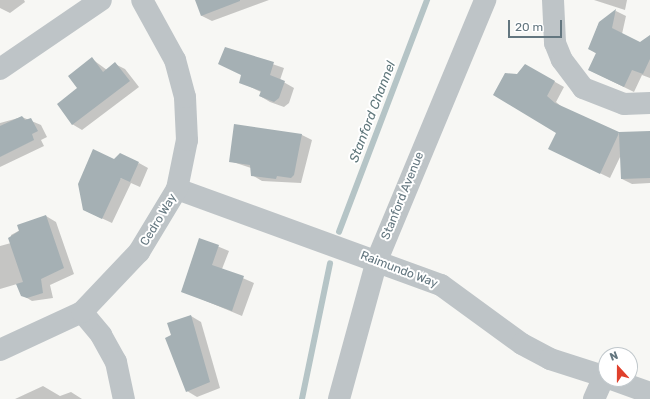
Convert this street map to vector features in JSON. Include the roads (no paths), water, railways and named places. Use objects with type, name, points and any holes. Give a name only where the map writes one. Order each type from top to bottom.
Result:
[{"type":"street","points":[[0,69],[101,0]]},
{"type":"street","name":"Cedro Way","points":[[0,350],[82,312],[139,252],[177,189],[187,140],[185,97],[174,60],[142,0]]},
{"type":"street","name":"Stanford Avenue","points":[[339,399],[377,260],[485,0]]},
{"type":"street","points":[[553,0],[555,43],[562,60],[583,88],[624,104],[650,103]]},
{"type":"street","name":"Raimundo Way","points":[[177,189],[377,260],[441,285],[522,344],[550,359],[598,375]]},
{"type":"street","points":[[82,312],[101,335],[116,362],[124,399]]},
{"type":"street","points":[[594,399],[601,387]]},
{"type":"street","name":"Raimundo Way","points":[[633,387],[650,393]]},
{"type":"waterway","name":"Stanford Channel","points":[[339,232],[427,0]]},
{"type":"waterway","name":"Stanford Channel","points":[[302,399],[330,264]]}]
